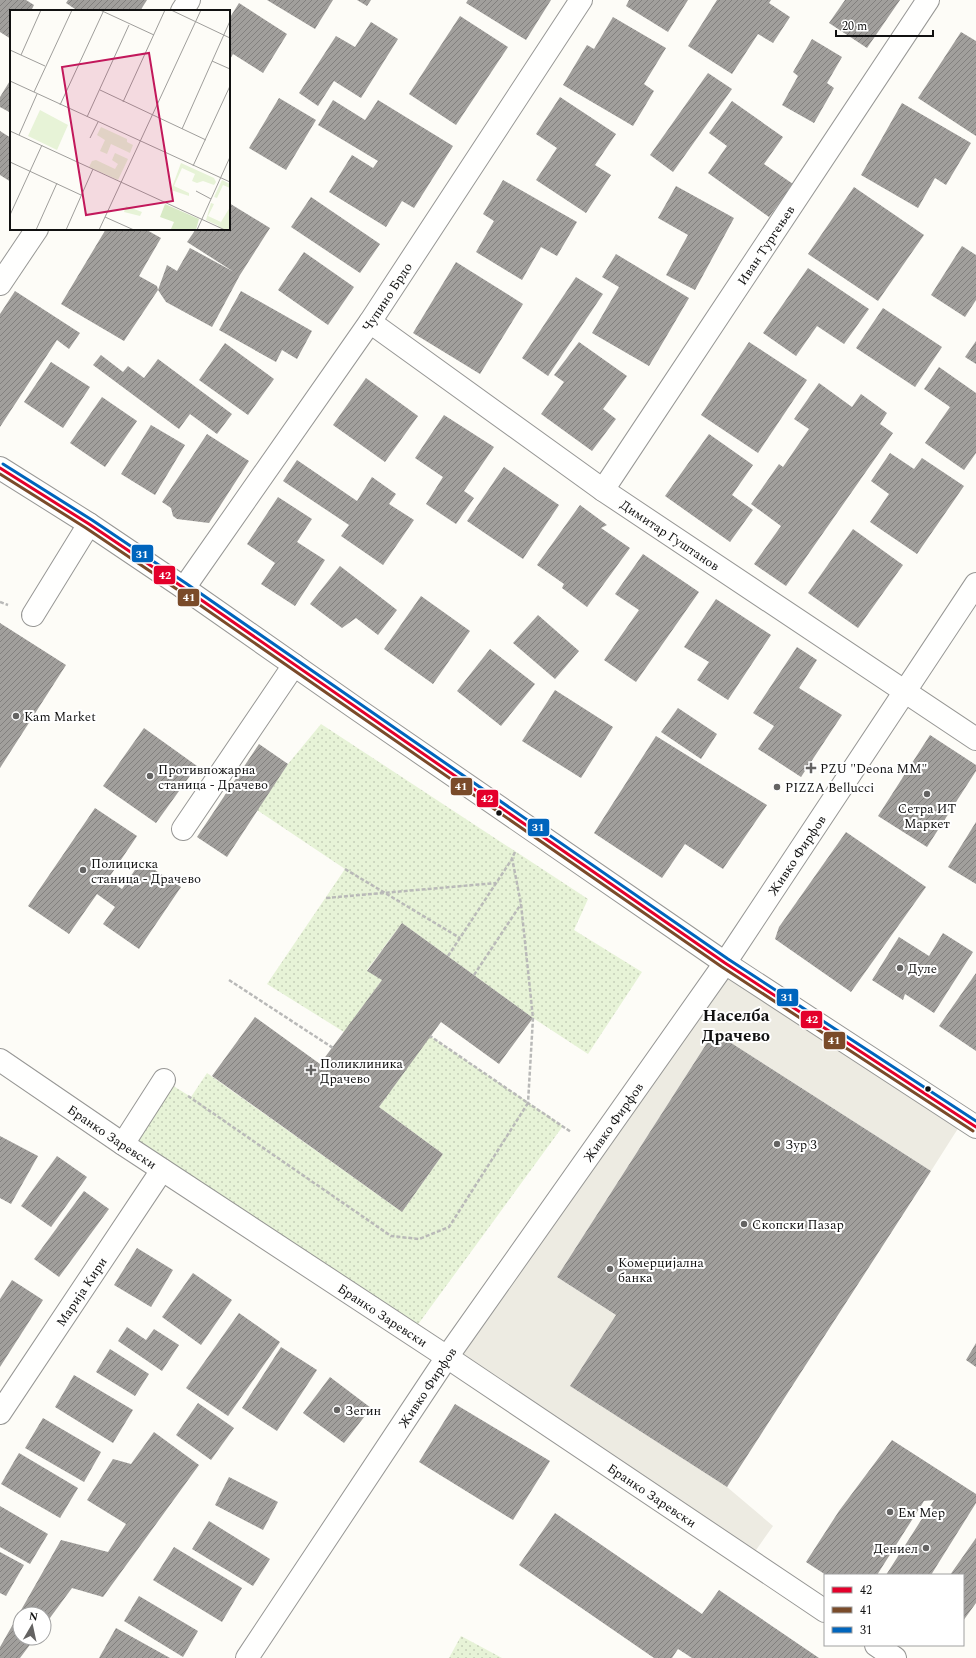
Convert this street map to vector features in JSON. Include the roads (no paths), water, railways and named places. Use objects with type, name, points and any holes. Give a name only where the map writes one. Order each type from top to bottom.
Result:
[{"type":"street","points":[[183,10],[189,0]]},
{"type":"street","name":"Чупино Брдо","points":[[184,588],[370,322],[581,0]]},
{"type":"street","name":"Иван Тургењев","points":[[603,490],[928,0]]},
{"type":"street","points":[[0,284],[36,230]]},
{"type":"street","name":"Димитар Гуштанов","points":[[370,322],[603,490],[976,739]]},
{"type":"street","points":[[0,468],[89,524],[184,588],[725,963],[976,1127]]},
{"type":"street","points":[[33,615],[89,524]]},
{"type":"street","name":"Живко Фирфов","points":[[247,1658],[447,1357],[725,963],[976,584]]},
{"type":"street","points":[[183,829],[294,664]]},
{"type":"street","name":"Бранко Заревски","points":[[0,1060],[123,1144],[447,1357],[824,1610]]},
{"type":"street","points":[[123,1144],[164,1080]]},
{"type":"street","name":"Марија Кири","points":[[0,1413],[162,1170]]},
{"type":"street","points":[[877,1646],[895,1658]]},
{"type":"place","name":"Kam Market","points":[[16,716]]},
{"type":"place","name":"PZU \"Deona MM\"","points":[[811,768]]},
{"type":"place","name":"Противпожарна станица - Драчево","points":[[150,776]]},
{"type":"place","name":"PIZZA Bellucci","points":[[777,787]]},
{"type":"place","name":"Сетра ИТ Маркет","points":[[927,794]]},
{"type":"place","name":"Полициска станица - Драчево","points":[[83,870]]},
{"type":"place","name":"Дуле","points":[[900,968]]},
{"type":"place","name":"Поликлиника Драчево","points":[[311,1070]]},
{"type":"place","name":"Зур 3","points":[[777,1144]]},
{"type":"place","name":"Скопски Пазар","points":[[744,1224]]},
{"type":"place","name":"Комерцијална банка","points":[[610,1269]]},
{"type":"place","name":"Зегин","points":[[337,1410]]},
{"type":"place","name":"Ем Мер","points":[[890,1512]]},
{"type":"place","name":"Дениел","points":[[926,1548]]},
{"type":"district","name":"Населба Драчево","points":[[736,1025]]}]
